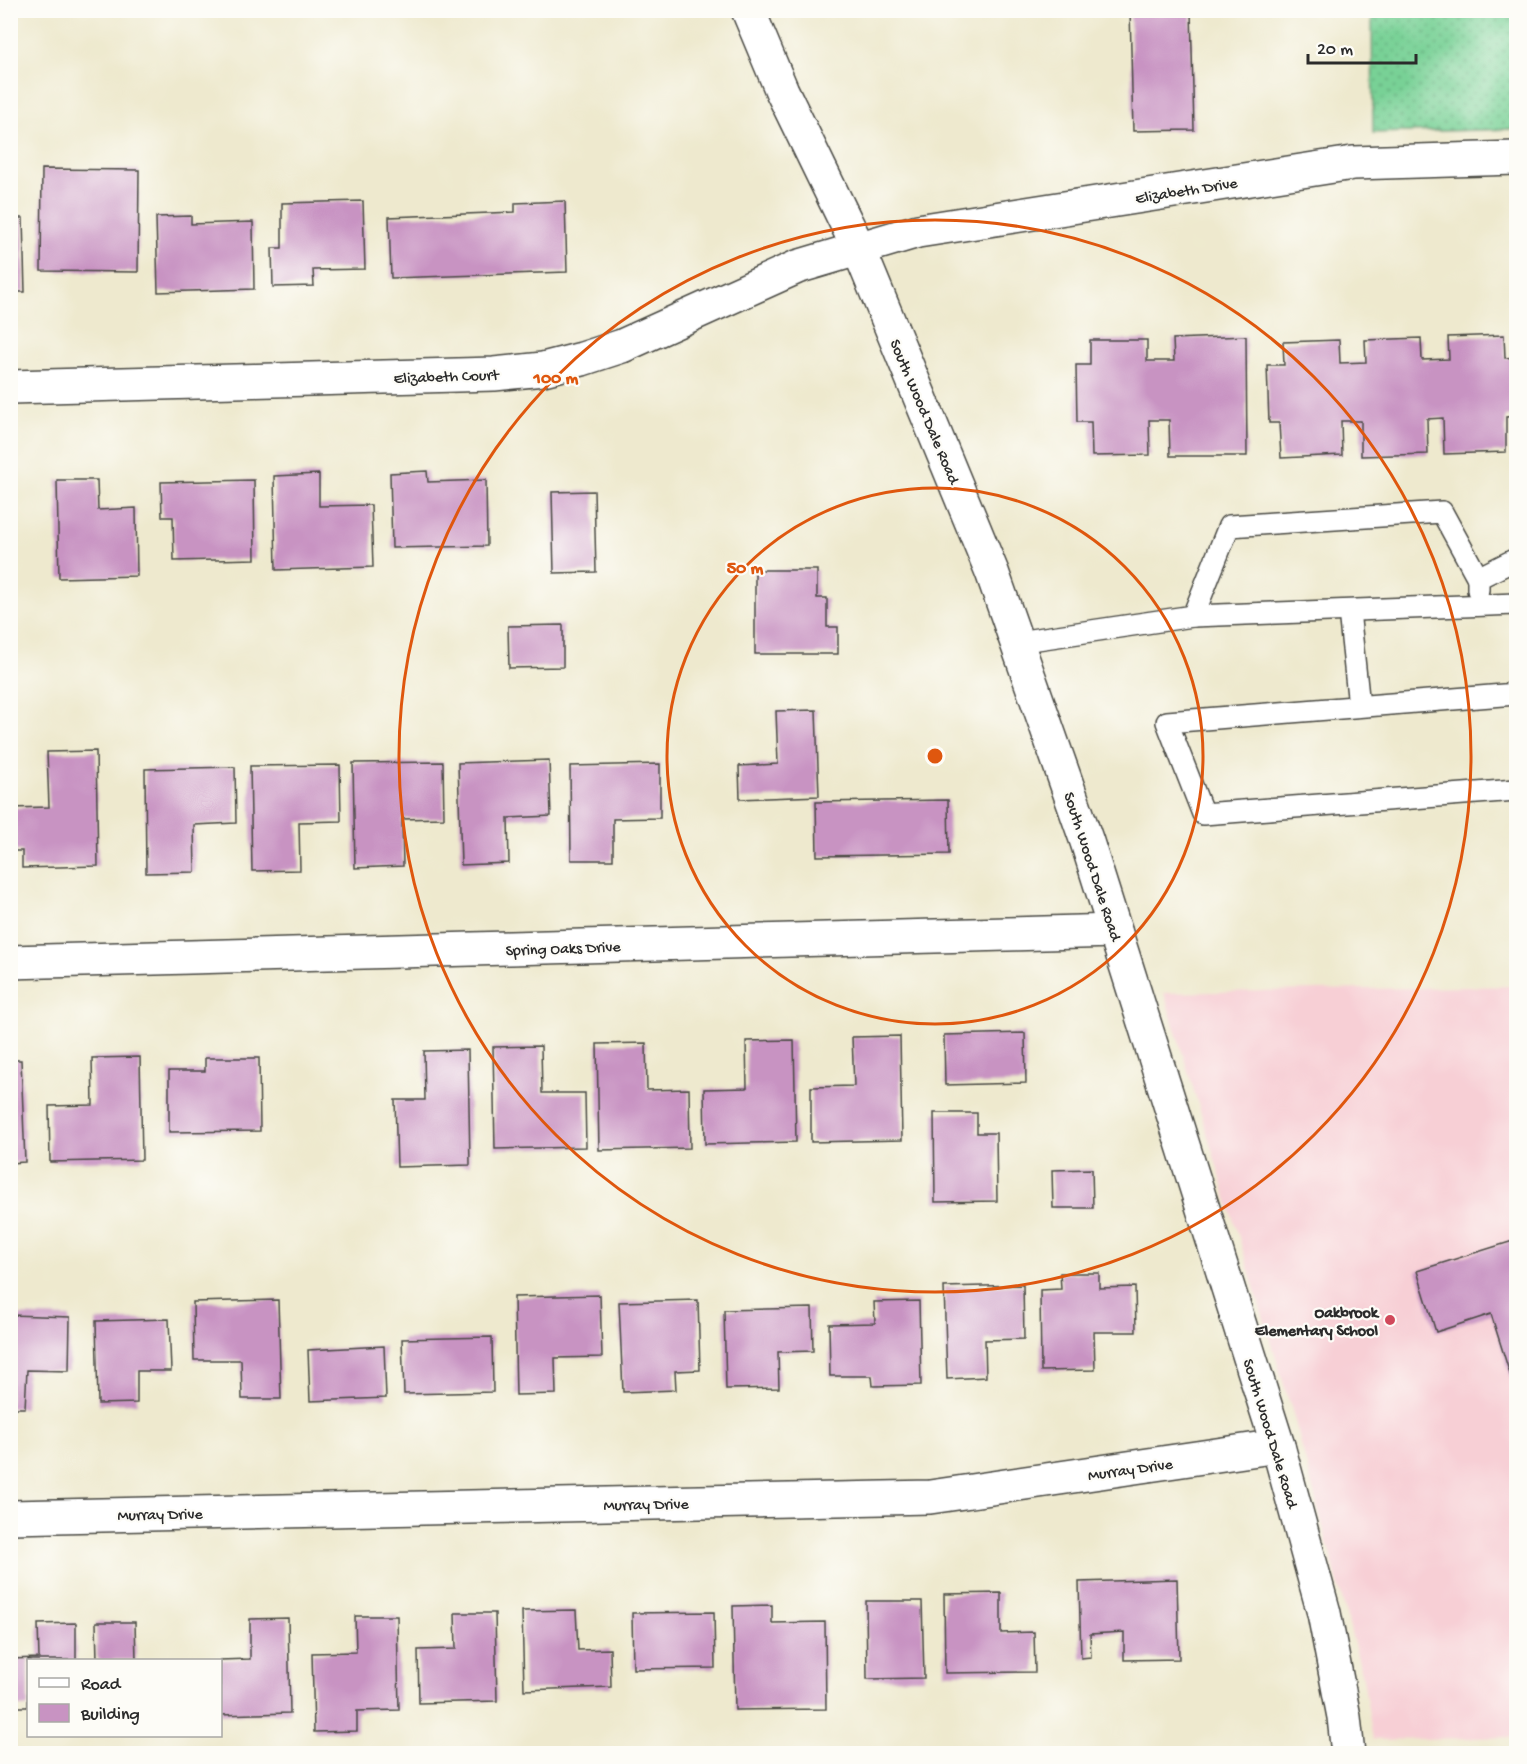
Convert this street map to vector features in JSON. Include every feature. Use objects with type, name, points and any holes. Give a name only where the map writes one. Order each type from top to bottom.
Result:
[{"type":"street","name":"South Wood Dale Road","points":[[748,10],[782,91],[858,248],[992,572],[1017,642],[1115,931],[1278,1446],[1324,1613],[1344,1717],[1348,1754]]},
{"type":"street","name":"Elizabeth Drive","points":[[858,248],[918,231],[961,223],[1353,163],[1516,158]]},
{"type":"street","name":"Elizabeth Court","points":[[10,387],[495,374],[543,369],[622,346],[797,267],[858,248]]},
{"type":"street","name":"Spring Oaks Drive","points":[[10,962],[1115,931]]},
{"type":"street","name":"Murray Drive","points":[[10,1517],[930,1497],[1278,1446]]},
{"type":"lane","points":[[1192,616],[1229,526],[1442,512],[1478,578],[1478,605]]},
{"type":"lane","points":[[1478,578],[1516,559]]},
{"type":"lane","points":[[1017,642],[1192,616],[1516,604]]},
{"type":"lane","points":[[1349,611],[1359,706]]},
{"type":"lane","points":[[1516,694],[1167,722],[1203,814],[1516,790]]},
{"type":"shaded area","name":"Oakbrook Elementary School","points":[[1516,986],[1516,1737],[1373,1740],[1363,1678],[1293,1414],[1164,993]]},
{"type":"green space","points":[[1372,11],[1516,11],[1516,129],[1373,133]]},
{"type":"building","points":[[1130,10],[1191,10],[1194,130],[1133,131]]},
{"type":"building","points":[[42,169],[139,170],[138,272],[41,271]]},
{"type":"building","points":[[363,201],[365,269],[313,270],[314,286],[273,287],[272,248],[282,248],[282,203]]},
{"type":"building","points":[[565,201],[567,272],[391,278],[389,217],[515,212],[515,203]]},
{"type":"building","points":[[191,216],[191,224],[253,222],[254,289],[158,292],[156,217]]},
{"type":"building","points":[[10,218],[23,218],[25,292],[10,292]]},
{"type":"building","points":[[1504,335],[1505,358],[1516,357],[1516,416],[1506,417],[1506,452],[1444,454],[1443,418],[1427,419],[1428,454],[1361,456],[1361,421],[1341,421],[1342,455],[1281,458],[1279,423],[1269,423],[1267,365],[1284,365],[1283,342],[1339,340],[1340,363],[1366,362],[1365,340],[1421,338],[1422,360],[1449,359],[1448,337]]},
{"type":"building","points":[[1246,336],[1247,456],[1170,456],[1169,420],[1149,420],[1150,455],[1092,456],[1091,422],[1077,422],[1076,365],[1090,365],[1090,340],[1147,340],[1147,361],[1174,361],[1173,339]]},
{"type":"building","points":[[427,471],[428,482],[486,480],[487,546],[392,548],[390,473]]},
{"type":"building","points":[[319,474],[319,506],[371,505],[373,567],[276,570],[274,476]]},
{"type":"building","points":[[57,480],[97,480],[98,510],[136,508],[137,576],[59,578]]},
{"type":"building","points":[[254,480],[255,559],[174,561],[173,517],[162,517],[161,482]]},
{"type":"building","points":[[594,491],[596,572],[554,573],[552,492]]},
{"type":"building","points":[[10,503],[12,503],[14,568],[10,568]]},
{"type":"building","points":[[755,570],[817,570],[817,598],[827,598],[827,627],[838,627],[838,654],[755,654]]},
{"type":"building","points":[[563,625],[563,667],[509,668],[508,626]]},
{"type":"building","points":[[816,710],[819,796],[740,799],[739,766],[778,764],[776,711]]},
{"type":"building","points":[[96,751],[98,866],[22,868],[22,851],[10,851],[10,808],[49,807],[47,752]]},
{"type":"building","points":[[549,760],[551,816],[508,818],[509,863],[461,865],[458,763]]},
{"type":"building","points":[[443,762],[444,818],[402,819],[403,866],[355,868],[353,763]]},
{"type":"building","points":[[660,764],[660,818],[613,819],[613,860],[571,860],[570,766]]},
{"type":"building","points":[[340,765],[341,821],[299,822],[300,870],[252,871],[250,766]]},
{"type":"building","points":[[235,767],[236,823],[194,825],[195,872],[146,873],[145,769]]},
{"type":"building","points":[[948,800],[949,854],[817,856],[816,802]]},
{"type":"building","points":[[1025,1033],[1026,1083],[945,1085],[944,1035]]},
{"type":"building","points":[[900,1036],[902,1140],[811,1142],[811,1087],[854,1086],[852,1037]]},
{"type":"building","points":[[794,1040],[796,1142],[705,1144],[704,1089],[747,1088],[746,1041]]},
{"type":"building","points":[[646,1043],[647,1090],[689,1089],[690,1148],[599,1150],[597,1044]]},
{"type":"building","points":[[541,1046],[542,1093],[585,1093],[586,1147],[495,1149],[493,1047]]},
{"type":"building","points":[[468,1050],[470,1165],[397,1167],[395,1100],[425,1100],[424,1051]]},
{"type":"building","points":[[140,1057],[142,1160],[50,1162],[49,1106],[93,1105],[92,1058]]},
{"type":"building","points":[[205,1058],[259,1058],[260,1131],[169,1132],[169,1071],[205,1071]]},
{"type":"building","points":[[10,1060],[21,1060],[25,1162],[10,1163]]},
{"type":"building","points":[[934,1113],[977,1113],[977,1133],[996,1133],[997,1201],[935,1202]]},
{"type":"building","points":[[1092,1169],[1093,1208],[1053,1208],[1052,1170]]},
{"type":"building","points":[[1516,1240],[1516,1393],[1491,1314],[1436,1332],[1417,1271]]},
{"type":"building","points":[[1060,1273],[1099,1273],[1099,1288],[1135,1287],[1136,1332],[1094,1332],[1095,1370],[1041,1371],[1040,1290],[1061,1289]]},
{"type":"building","points":[[1023,1285],[1024,1339],[985,1340],[986,1377],[947,1379],[944,1287]]},
{"type":"building","points":[[600,1295],[602,1357],[555,1358],[556,1394],[516,1395],[514,1297]]},
{"type":"building","points":[[278,1300],[281,1399],[242,1399],[241,1360],[194,1360],[193,1302]]},
{"type":"building","points":[[698,1300],[700,1370],[675,1371],[676,1390],[623,1392],[619,1302]]},
{"type":"building","points":[[919,1301],[921,1385],[873,1386],[872,1376],[830,1376],[829,1324],[875,1323],[874,1302]]},
{"type":"building","points":[[812,1308],[813,1351],[778,1352],[779,1388],[726,1389],[724,1310]]},
{"type":"building","points":[[10,1315],[70,1317],[69,1371],[27,1370],[25,1408],[10,1408]]},
{"type":"building","points":[[169,1319],[171,1371],[137,1371],[137,1403],[98,1404],[96,1321]]},
{"type":"building","points":[[492,1337],[493,1392],[404,1394],[402,1339]]},
{"type":"building","points":[[384,1346],[386,1398],[310,1401],[308,1350]]},
{"type":"building","points":[[1177,1579],[1179,1659],[1124,1660],[1124,1632],[1090,1634],[1091,1657],[1081,1658],[1079,1582]]},
{"type":"building","points":[[1001,1593],[1001,1633],[1034,1632],[1035,1672],[945,1673],[944,1594]]},
{"type":"building","points":[[866,1601],[922,1601],[924,1678],[867,1679]]},
{"type":"building","points":[[772,1605],[772,1623],[825,1622],[826,1709],[735,1710],[733,1606]]},
{"type":"building","points":[[576,1610],[578,1650],[610,1649],[611,1687],[524,1690],[522,1611]]},
{"type":"building","points":[[714,1612],[715,1668],[633,1669],[632,1613]]},
{"type":"building","points":[[455,1613],[495,1613],[497,1701],[419,1703],[418,1650],[456,1649]]},
{"type":"building","points":[[355,1616],[397,1616],[399,1710],[357,1711],[357,1731],[314,1732],[312,1653],[356,1652]]},
{"type":"building","points":[[288,1618],[290,1713],[222,1715],[222,1660],[250,1659],[250,1619]]},
{"type":"building","points":[[96,1622],[135,1622],[136,1659],[97,1659]]},
{"type":"building","points":[[76,1623],[76,1659],[27,1659],[27,1707],[10,1707],[10,1659],[39,1658],[38,1624]]},
{"type":"place","name":"Oakbrook Elementary School","points":[[1390,1320]]}]
